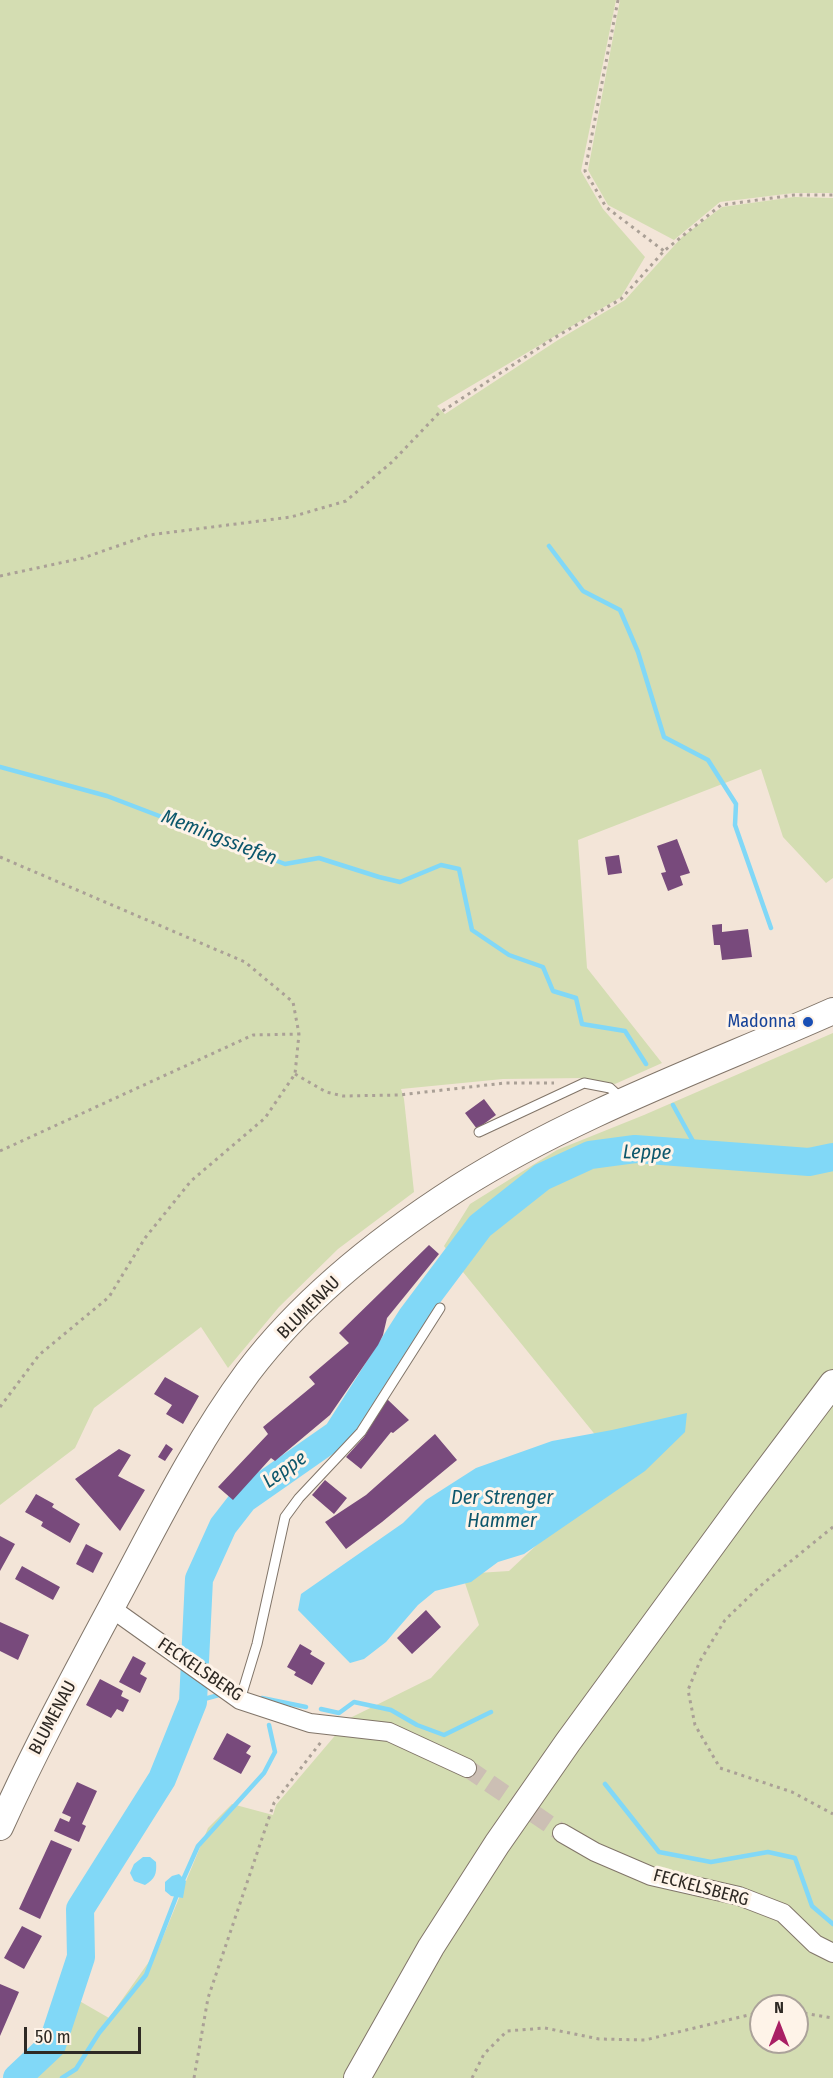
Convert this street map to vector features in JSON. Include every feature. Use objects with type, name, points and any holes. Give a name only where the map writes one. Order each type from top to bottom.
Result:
[{"type":"main road","name":"BLUMENAU","points":[[0,1827],[29,1764],[189,1461],[249,1372],[291,1322],[346,1270],[401,1227],[460,1187],[547,1137],[833,1011]]},
{"type":"main road","points":[[357,2078],[431,1947],[497,1844],[731,1518],[833,1383]]},
{"type":"street","name":"FECKELSBERG","points":[[111,1608],[240,1700],[310,1723],[389,1732],[467,1768]]},
{"type":"street","name":"FECKELSBERG","points":[[562,1833],[595,1852],[651,1876],[739,1896],[783,1913],[815,1944],[833,1953]]},
{"type":"lane","points":[[479,1132],[584,1083],[610,1088],[624,1102]]},
{"type":"lane","points":[[240,1700],[257,1644],[285,1517],[299,1498],[361,1432],[440,1308]]},
{"type":"path","points":[[618,0],[585,171],[606,207],[664,251]]},
{"type":"path","points":[[0,576],[83,558],[149,535],[291,517],[346,501],[392,462],[438,414],[554,338],[621,299],[664,251],[721,205],[794,195],[833,195]]},
{"type":"path","points":[[0,857],[245,962],[293,1002],[299,1034],[295,1074],[265,1118],[191,1181],[145,1238],[109,1297],[39,1355],[0,1407]]},
{"type":"path","points":[[0,1151],[253,1035],[299,1034]]},
{"type":"path","points":[[295,1074],[326,1092],[343,1096],[399,1095],[505,1083],[584,1083]]},
{"type":"path","points":[[833,1527],[759,1587],[725,1620],[700,1661],[688,1690],[695,1725],[720,1768],[792,1792],[833,1814]]},
{"type":"path","points":[[195,2078],[208,1998],[274,1803],[334,1725]]},
{"type":"path","points":[[809,2014],[833,2018]]},
{"type":"path","points":[[472,2078],[484,2054],[507,2031],[545,2028],[598,2039],[645,2040],[749,2015]]},
{"type":"green space","points":[[0,0],[616,0],[581,171],[603,209],[645,257],[621,297],[437,406],[445,414],[558,340],[625,300],[682,237],[722,207],[794,197],[833,198],[833,878],[826,883],[783,837],[761,769],[578,840],[587,968],[662,1063],[615,1084],[585,1078],[503,1079],[401,1089],[414,1192],[338,1249],[279,1307],[228,1368],[201,1327],[94,1408],[75,1448],[0,1505]]},
{"type":"green space","points":[[620,0],[833,0],[833,193],[794,193],[720,202],[674,240],[608,205],[588,170]]},
{"type":"green space","points":[[833,1033],[833,2078],[7,2078],[42,2047],[76,1999],[109,2018],[158,1949],[208,1828],[232,1804],[273,1815],[276,1805],[350,1718],[431,1678],[479,1625],[462,1574],[509,1571],[594,1491],[597,1437],[444,1246],[470,1204],[557,1150]]},
{"type":"water","name":"Der Strenger Hammer","points":[[687,1413],[685,1432],[645,1471],[524,1554],[498,1562],[471,1582],[435,1591],[418,1605],[386,1642],[364,1659],[350,1663],[298,1610],[301,1594],[403,1523],[426,1500],[476,1468],[552,1441]]},
{"type":"water","points":[[143,1857],[150,1857],[156,1862],[155,1876],[145,1885],[134,1881],[130,1873],[134,1864]]},
{"type":"water","points":[[179,1874],[186,1881],[183,1898],[171,1896],[165,1891],[165,1882]]},
{"type":"building","points":[[677,839],[690,873],[680,876],[683,885],[668,891],[661,873],[666,872],[657,846]]},
{"type":"building","points":[[619,855],[622,873],[608,875],[605,857]]},
{"type":"building","points":[[722,924],[722,932],[748,929],[752,957],[722,960],[720,945],[714,945],[712,925]]},
{"type":"building","points":[[484,1099],[496,1115],[477,1129],[465,1113]]},
{"type":"building","points":[[429,1245],[439,1254],[387,1318],[378,1345],[330,1415],[275,1461],[271,1458],[233,1500],[218,1487],[268,1434],[263,1427],[315,1384],[309,1377],[349,1343],[339,1333]]},
{"type":"building","points":[[165,1377],[199,1396],[183,1424],[166,1414],[172,1405],[154,1394]]},
{"type":"building","points":[[387,1399],[409,1420],[393,1433],[391,1432],[361,1469],[346,1457],[364,1437]]},
{"type":"building","points":[[435,1434],[457,1460],[346,1549],[325,1522],[366,1495]]},
{"type":"building","points":[[166,1444],[173,1449],[165,1461],[158,1457]]},
{"type":"building","points":[[119,1449],[131,1455],[118,1476],[145,1490],[120,1531],[75,1479]]},
{"type":"building","points":[[325,1480],[347,1498],[334,1514],[312,1495]]},
{"type":"building","points":[[36,1494],[54,1504],[52,1507],[80,1524],[70,1543],[41,1526],[43,1522],[25,1512]]},
{"type":"building","points":[[0,1536],[15,1544],[0,1571]]},
{"type":"building","points":[[86,1544],[103,1553],[93,1573],[76,1564]]},
{"type":"building","points":[[22,1566],[60,1587],[53,1600],[15,1579]]},
{"type":"building","points":[[426,1610],[441,1627],[412,1654],[397,1638]]},
{"type":"building","points":[[0,1622],[29,1635],[18,1660],[0,1651]]},
{"type":"building","points":[[300,1644],[312,1651],[310,1654],[325,1663],[312,1685],[294,1675],[296,1672],[287,1667]]},
{"type":"building","points":[[133,1656],[146,1663],[140,1674],[147,1678],[140,1693],[119,1682]]},
{"type":"building","points":[[100,1679],[123,1691],[121,1696],[129,1700],[123,1712],[117,1709],[111,1718],[86,1705]]},
{"type":"building","points":[[227,1733],[251,1746],[246,1753],[251,1756],[241,1774],[213,1759]]},
{"type":"building","points":[[77,1782],[97,1791],[82,1824],[86,1826],[79,1842],[54,1831],[60,1818],[69,1822],[71,1817],[62,1813]]},
{"type":"building","points":[[51,1840],[72,1849],[40,1919],[19,1909]]},
{"type":"building","points":[[22,1926],[42,1936],[24,1969],[4,1958]]},
{"type":"building","points":[[0,1984],[19,1992],[0,2036]]},
{"type":"waterway","points":[[549,546],[583,591],[620,610],[638,652],[664,737],[708,760],[736,804],[735,825],[771,928]]},
{"type":"waterway","name":"Memingssiefen","points":[[0,767],[107,796],[285,864],[319,858],[400,882],[441,865],[459,869],[472,930],[509,955],[543,967],[553,991],[576,998],[582,1024],[625,1031],[646,1064]]},
{"type":"waterway","name":"Memingssiefen","points":[[673,1105],[700,1154]]},
{"type":"waterway","name":"Leppe","points":[[17,2078],[52,2045],[81,1957],[80,1909],[162,1779],[193,1702],[199,1579],[223,1526],[244,1499],[337,1434],[411,1318],[480,1226],[542,1177],[590,1155],[635,1149],[809,1162],[833,1157]]},
{"type":"waterway","points":[[193,1702],[219,1695]]},
{"type":"waterway","points":[[262,1698],[306,1707]]},
{"type":"waterway","points":[[321,1709],[339,1713],[354,1702],[391,1710],[417,1725],[444,1735],[491,1712]]},
{"type":"waterway","points":[[182,1882],[198,1846],[264,1773],[275,1752],[269,1725]]},
{"type":"waterway","points":[[605,1784],[659,1852],[711,1862],[768,1852],[795,1858],[812,1906],[833,1924]]},
{"type":"waterway","points":[[62,2078],[76,2069],[99,2033],[146,1975],[178,1892]]},
{"type":"tunnel","points":[[467,1768],[562,1833]]},
{"type":"place","name":"Madonna","points":[[808,1022]]}]
